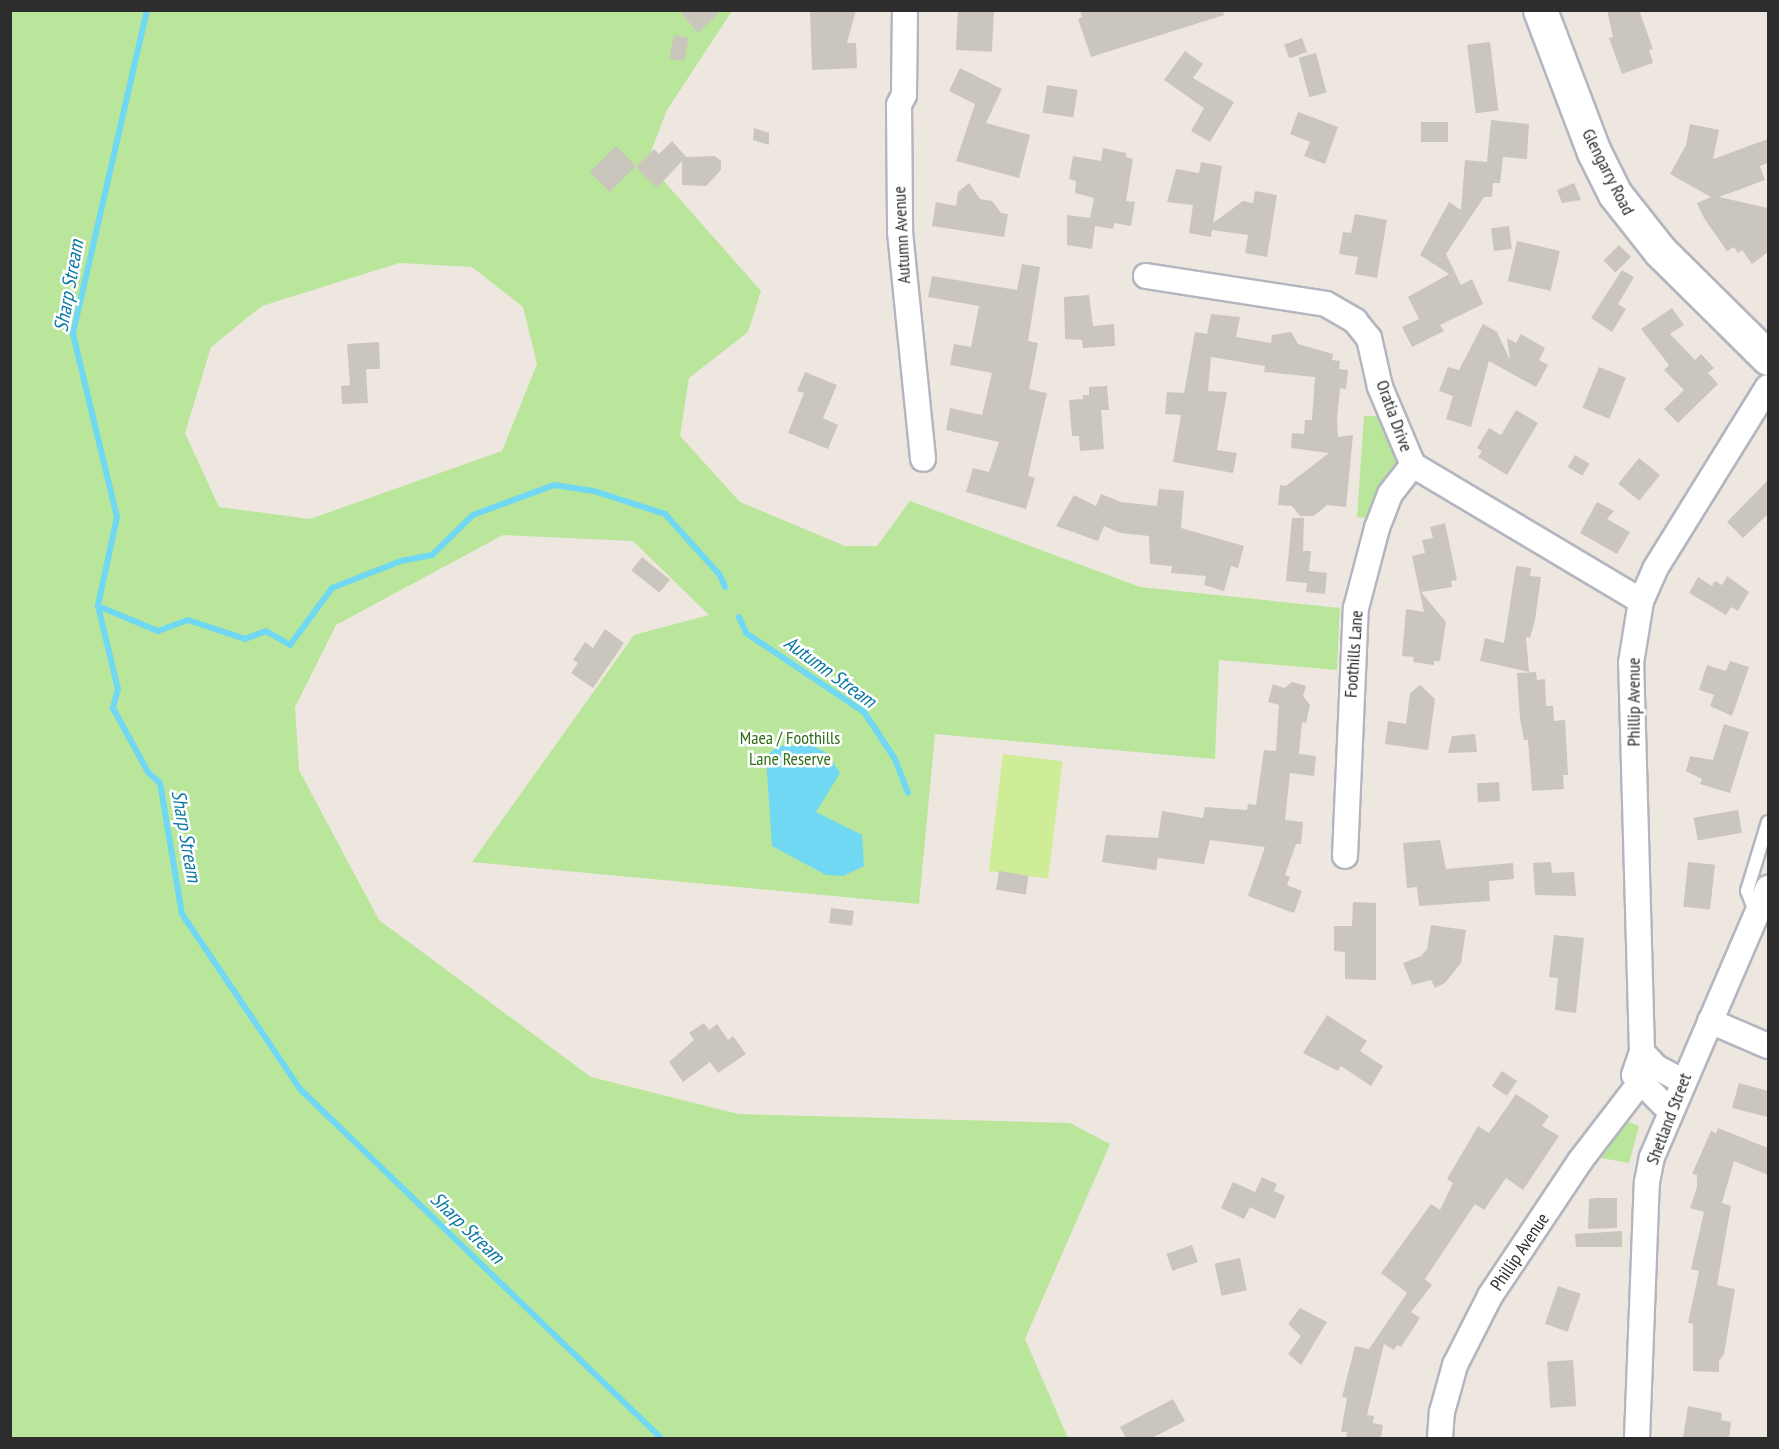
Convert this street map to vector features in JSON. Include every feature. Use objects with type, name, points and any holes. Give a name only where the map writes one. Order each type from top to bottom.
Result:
[{"type":"main road","name":"Glengarry Road","points":[[1540,10],[1594,152],[1615,194],[1660,251],[1768,358]]},
{"type":"street","name":"Autumn Avenue","points":[[905,10],[904,95],[899,105],[900,232],[923,459]]},
{"type":"street","name":"Oratia Drive","points":[[1146,276],[1326,304],[1355,321],[1369,338],[1380,387],[1413,465],[1641,601]]},
{"type":"street","name":"Phillip Avenue","points":[[1440,1438],[1442,1412],[1455,1365],[1490,1296],[1580,1161],[1639,1084],[1634,1075],[1642,1053],[1631,663],[1641,601],[1655,569],[1768,387]]},
{"type":"street","name":"Foothills Lane","points":[[1345,856],[1356,608],[1380,519],[1390,494],[1413,465]]},
{"type":"street","name":"Shetland Street","points":[[1637,1438],[1647,1182],[1669,1110],[1768,888]]},
{"type":"street","points":[[1710,1021],[1768,1046]]},
{"type":"street","points":[[1642,1053],[1656,1067],[1683,1081]]},
{"type":"street","points":[[1639,1084],[1669,1110]]},
{"type":"lane","points":[[1757,915],[1747,891],[1768,822]]},
{"type":"green space","name":"Maea / Foothills Lane Reserve","points":[[10,11],[732,11],[667,110],[647,162],[761,291],[748,332],[689,378],[680,436],[740,502],[845,546],[877,546],[910,501],[1140,587],[1340,608],[1337,670],[1219,660],[1215,759],[935,734],[919,904],[472,862],[634,635],[709,615],[633,541],[503,535],[336,625],[295,707],[299,770],[379,920],[591,1077],[738,1114],[1070,1123],[1110,1144],[1025,1339],[1068,1438],[11,1438]],"holes":[[[399,263],[472,267],[523,307],[537,364],[502,451],[310,519],[219,507],[185,433],[211,347],[262,306]]]},
{"type":"green space","points":[[1364,416],[1380,416],[1399,461],[1397,471],[1372,505],[1368,518],[1357,517]]},
{"type":"green space","points":[[1003,754],[1063,761],[1048,878],[989,871]]},
{"type":"green space","points":[[1630,1122],[1639,1126],[1629,1163],[1601,1158],[1622,1125]]},
{"type":"water","points":[[811,745],[827,753],[840,773],[816,812],[862,835],[864,866],[843,876],[826,875],[772,846],[766,757],[777,746]]},
{"type":"building","points":[[679,10],[722,10],[698,33]]},
{"type":"building","points":[[810,10],[856,10],[847,43],[856,43],[857,68],[812,70]]},
{"type":"building","points":[[958,10],[994,12],[992,52],[956,50]]},
{"type":"building","points":[[1080,10],[1223,10],[1224,15],[1091,57],[1078,19],[1082,17]]},
{"type":"building","points":[[1607,10],[1639,10],[1653,49],[1649,50],[1653,63],[1622,74],[1609,38],[1613,37]]},
{"type":"building","points":[[674,35],[689,38],[684,61],[669,59]]},
{"type":"building","points":[[1302,38],[1307,52],[1289,59],[1284,44]]},
{"type":"building","points":[[1490,42],[1498,110],[1476,113],[1467,45]]},
{"type":"building","points":[[1185,51],[1203,64],[1193,78],[1234,102],[1210,142],[1191,131],[1204,108],[1164,80]]},
{"type":"building","points":[[1316,53],[1327,93],[1309,97],[1299,58]]},
{"type":"building","points":[[960,68],[1002,89],[986,123],[1030,135],[1019,178],[956,161],[975,104],[949,91]]},
{"type":"building","points":[[1047,85],[1078,90],[1073,118],[1043,113]]},
{"type":"building","points":[[1298,112],[1338,127],[1325,164],[1304,156],[1310,142],[1290,134]]},
{"type":"building","points":[[1491,120],[1529,124],[1527,159],[1503,157],[1500,183],[1493,183],[1492,197],[1484,197],[1446,254],[1461,285],[1472,279],[1483,304],[1440,325],[1444,331],[1412,347],[1402,327],[1419,319],[1408,297],[1449,274],[1420,255],[1449,202],[1461,210],[1465,160],[1487,162]]},
{"type":"building","points":[[1421,122],[1448,122],[1448,142],[1421,142]]},
{"type":"building","points":[[1690,124],[1719,130],[1713,159],[1768,139],[1768,163],[1760,166],[1765,180],[1719,197],[1768,208],[1768,252],[1752,264],[1742,250],[1738,253],[1734,247],[1727,251],[1704,218],[1697,203],[1711,197],[1670,174],[1686,145]]},
{"type":"building","points":[[754,128],[769,133],[769,145],[753,140]]},
{"type":"building","points":[[672,141],[686,157],[715,156],[721,161],[721,170],[706,186],[682,185],[682,161],[657,188],[636,167],[654,149],[659,154]]},
{"type":"building","points":[[616,146],[636,166],[610,192],[590,172]]},
{"type":"building","points":[[1103,148],[1126,153],[1126,157],[1133,159],[1126,201],[1135,202],[1131,226],[1114,223],[1113,229],[1095,226],[1092,249],[1067,245],[1067,215],[1090,218],[1094,198],[1075,193],[1076,181],[1069,179],[1073,156],[1101,161]]},
{"type":"building","points":[[1201,162],[1222,166],[1213,223],[1243,201],[1253,203],[1255,191],[1277,195],[1267,257],[1245,253],[1248,235],[1212,230],[1211,237],[1189,233],[1193,205],[1167,202],[1176,169],[1199,173]]},
{"type":"building","points":[[969,183],[980,199],[992,201],[1001,213],[1008,214],[1004,237],[932,226],[936,202],[956,206],[958,192]]},
{"type":"building","points":[[1574,183],[1581,200],[1562,203],[1557,190]]},
{"type":"building","points":[[1355,214],[1387,220],[1377,278],[1355,274],[1358,257],[1339,254],[1343,232],[1351,233]]},
{"type":"building","points":[[1509,226],[1512,249],[1494,251],[1491,228]]},
{"type":"building","points":[[1517,241],[1560,251],[1551,291],[1508,281]]},
{"type":"building","points":[[1619,245],[1631,257],[1615,273],[1603,261]]},
{"type":"building","points":[[1022,264],[1040,267],[1028,341],[1038,343],[1029,389],[1047,393],[1028,476],[1035,478],[1026,509],[966,492],[973,468],[989,472],[999,442],[946,430],[950,408],[982,415],[992,373],[950,365],[954,344],[971,347],[979,306],[928,297],[932,276],[1017,290]]},
{"type":"building","points":[[1622,270],[1634,277],[1618,304],[1626,309],[1612,332],[1591,318]]},
{"type":"building","points":[[1089,295],[1093,326],[1114,324],[1115,346],[1083,348],[1082,340],[1065,339],[1064,297]]},
{"type":"building","points":[[1672,308],[1684,325],[1670,334],[1695,360],[1701,354],[1714,368],[1708,373],[1718,384],[1678,423],[1664,409],[1684,390],[1664,370],[1669,365],[1641,329]]},
{"type":"building","points":[[1211,314],[1240,317],[1236,337],[1271,343],[1272,335],[1291,332],[1298,344],[1333,354],[1332,360],[1340,361],[1339,369],[1348,370],[1346,389],[1340,388],[1337,419],[1338,437],[1353,435],[1346,507],[1327,505],[1314,516],[1300,516],[1292,506],[1278,505],[1280,485],[1286,486],[1329,453],[1291,448],[1292,433],[1304,434],[1305,420],[1312,420],[1315,377],[1264,372],[1265,366],[1211,357],[1208,391],[1227,392],[1217,450],[1237,453],[1233,473],[1173,462],[1181,415],[1165,414],[1167,392],[1184,393],[1195,332],[1207,334]]},
{"type":"building","points":[[1483,324],[1497,332],[1510,360],[1507,338],[1516,343],[1521,334],[1545,348],[1539,360],[1548,365],[1536,387],[1489,361],[1471,427],[1446,419],[1453,396],[1439,391],[1448,367],[1459,370]]},
{"type":"building","points":[[379,342],[380,369],[366,369],[368,403],[342,404],[341,386],[350,385],[347,344]]},
{"type":"building","points":[[1599,367],[1626,378],[1609,419],[1583,408]]},
{"type":"building","points":[[805,372],[837,385],[823,418],[838,425],[828,449],[788,433],[804,393],[797,391]]},
{"type":"building","points":[[1107,386],[1109,410],[1101,410],[1104,449],[1080,451],[1079,436],[1072,436],[1069,400],[1083,399],[1083,395],[1089,395],[1089,387]]},
{"type":"building","points":[[1516,410],[1538,423],[1507,475],[1478,457],[1482,451],[1477,448],[1489,428],[1501,435]]},
{"type":"building","points":[[1575,455],[1590,464],[1582,476],[1568,467]]},
{"type":"building","points":[[1639,458],[1660,475],[1639,501],[1618,484]]},
{"type":"building","points":[[1768,480],[1768,514],[1743,538],[1727,522]]},
{"type":"building","points":[[1159,489],[1184,491],[1181,528],[1244,546],[1238,568],[1231,566],[1224,591],[1204,585],[1206,576],[1171,573],[1172,566],[1150,564],[1149,536],[1120,533],[1104,526],[1098,541],[1056,526],[1074,495],[1096,506],[1101,494],[1121,502],[1157,506]]},
{"type":"building","points":[[1597,502],[1614,511],[1607,519],[1630,532],[1617,554],[1580,533]]},
{"type":"building","points":[[1292,518],[1304,518],[1303,551],[1311,551],[1309,571],[1327,573],[1325,594],[1306,592],[1307,583],[1286,581]]},
{"type":"building","points":[[1445,523],[1457,580],[1451,581],[1452,587],[1421,592],[1446,622],[1440,661],[1434,661],[1434,665],[1413,662],[1414,657],[1402,656],[1406,609],[1424,612],[1412,556],[1425,553],[1422,540],[1433,538],[1430,527]]},
{"type":"building","points":[[642,557],[670,580],[659,593],[631,570]]},
{"type":"building","points":[[1516,566],[1531,568],[1530,576],[1541,577],[1535,620],[1530,638],[1526,637],[1529,672],[1480,661],[1485,638],[1504,643]]},
{"type":"building","points":[[1727,576],[1749,592],[1738,611],[1731,607],[1726,615],[1689,593],[1698,577],[1712,586],[1715,581],[1722,585]]},
{"type":"building","points":[[605,629],[624,643],[593,688],[571,673],[578,663],[573,660],[585,642],[593,648]]},
{"type":"building","points":[[1730,661],[1749,667],[1732,716],[1710,706],[1714,695],[1699,690],[1707,665],[1726,671]]},
{"type":"building","points":[[1536,672],[1537,680],[1545,679],[1546,706],[1553,706],[1554,721],[1565,720],[1568,775],[1563,775],[1564,789],[1532,791],[1528,740],[1524,740],[1520,719],[1517,673]]},
{"type":"building","points":[[1292,682],[1306,686],[1303,696],[1310,705],[1306,723],[1302,722],[1299,754],[1316,756],[1314,776],[1290,773],[1285,820],[1303,822],[1301,844],[1296,844],[1285,875],[1290,877],[1287,885],[1302,891],[1294,913],[1248,896],[1265,847],[1210,840],[1204,864],[1158,858],[1156,870],[1102,862],[1106,835],[1158,838],[1162,811],[1203,818],[1205,807],[1247,810],[1248,804],[1256,805],[1264,750],[1276,751],[1279,705],[1268,702],[1273,684],[1284,688]]},
{"type":"building","points":[[1420,685],[1435,699],[1428,750],[1385,744],[1388,721],[1406,724],[1410,693]]},
{"type":"building","points":[[1724,724],[1749,732],[1730,793],[1700,784],[1702,779],[1686,771],[1690,756],[1713,760]]},
{"type":"building","points":[[1475,734],[1477,752],[1448,753],[1452,736]]},
{"type":"building","points":[[1499,782],[1500,801],[1478,802],[1477,783]]},
{"type":"building","points":[[1738,810],[1742,833],[1698,840],[1694,818]]},
{"type":"building","points":[[1440,840],[1446,869],[1513,863],[1514,879],[1489,881],[1490,901],[1419,906],[1417,887],[1407,888],[1403,843]]},
{"type":"building","points":[[1551,862],[1552,873],[1574,872],[1576,896],[1535,895],[1533,863]]},
{"type":"building","points":[[1688,862],[1715,865],[1710,910],[1683,907]]},
{"type":"building","points":[[999,871],[1029,876],[1026,894],[996,890]]},
{"type":"building","points":[[1353,902],[1376,903],[1376,980],[1345,979],[1345,952],[1334,951],[1334,926],[1352,926]]},
{"type":"building","points":[[831,908],[854,911],[852,926],[829,923]]},
{"type":"building","points":[[1431,925],[1466,930],[1461,963],[1445,983],[1435,988],[1431,980],[1412,985],[1403,963],[1421,956],[1427,949]]},
{"type":"building","points":[[1554,935],[1584,938],[1576,1013],[1555,1010],[1558,978],[1549,977]]},
{"type":"building","points":[[1327,1015],[1367,1041],[1360,1051],[1383,1066],[1371,1086],[1341,1066],[1338,1071],[1303,1053]]},
{"type":"building","points":[[704,1023],[709,1030],[717,1024],[728,1040],[733,1036],[746,1054],[718,1073],[710,1062],[683,1082],[669,1062],[694,1040],[689,1033]]},
{"type":"building","points":[[1502,1071],[1517,1081],[1507,1096],[1492,1086]]},
{"type":"building","points":[[1739,1083],[1768,1091],[1768,1117],[1732,1108]]},
{"type":"building","points":[[1516,1094],[1549,1116],[1542,1126],[1559,1136],[1523,1190],[1506,1178],[1484,1210],[1475,1204],[1425,1279],[1432,1285],[1411,1312],[1420,1318],[1401,1347],[1397,1345],[1394,1350],[1384,1344],[1367,1415],[1374,1416],[1373,1423],[1383,1425],[1381,1438],[1346,1438],[1347,1432],[1341,1432],[1347,1398],[1342,1397],[1355,1346],[1369,1349],[1407,1293],[1381,1273],[1431,1204],[1440,1210],[1453,1183],[1447,1179],[1478,1126],[1489,1133]]},
{"type":"building","points":[[1718,1128],[1768,1148],[1768,1175],[1734,1161],[1722,1203],[1731,1206],[1717,1285],[1735,1289],[1724,1354],[1719,1361],[1719,1372],[1693,1371],[1693,1324],[1688,1323],[1699,1271],[1691,1269],[1704,1212],[1690,1208],[1697,1187],[1697,1175],[1692,1174],[1711,1131],[1716,1133]]},
{"type":"building","points":[[1262,1177],[1277,1184],[1274,1191],[1285,1196],[1275,1219],[1250,1207],[1244,1219],[1221,1208],[1233,1182],[1255,1192]]},
{"type":"building","points":[[1617,1198],[1617,1228],[1588,1229],[1589,1199]]},
{"type":"building","points":[[1622,1231],[1622,1247],[1576,1247],[1575,1234]]},
{"type":"building","points":[[1192,1245],[1198,1262],[1172,1271],[1166,1254]]},
{"type":"building","points":[[1240,1258],[1247,1290],[1221,1296],[1215,1263]]},
{"type":"building","points":[[1558,1286],[1581,1294],[1568,1332],[1545,1324]]},
{"type":"building","points":[[1300,1308],[1327,1322],[1301,1365],[1288,1354],[1301,1336],[1288,1324]]},
{"type":"building","points":[[1573,1360],[1576,1406],[1550,1408],[1547,1362]]},
{"type":"building","points":[[1173,1399],[1185,1421],[1152,1438],[1126,1438],[1120,1427]]},
{"type":"building","points":[[1688,1406],[1722,1413],[1721,1420],[1731,1422],[1729,1438],[1683,1438]]},
{"type":"waterway","name":"Sharp Stream","points":[[147,10],[73,334],[117,517],[98,606],[118,689],[113,708],[148,772],[160,783],[182,914],[300,1089],[661,1438]]},
{"type":"waterway","name":"Autumn Stream","points":[[98,606],[158,631],[188,620],[245,639],[266,631],[290,645],[332,588],[401,561],[432,555],[473,515],[554,485],[594,491],[665,514],[720,575],[725,587]]},
{"type":"waterway","name":"Autumn Stream","points":[[739,617],[746,633],[864,712],[895,759],[908,793]]}]
